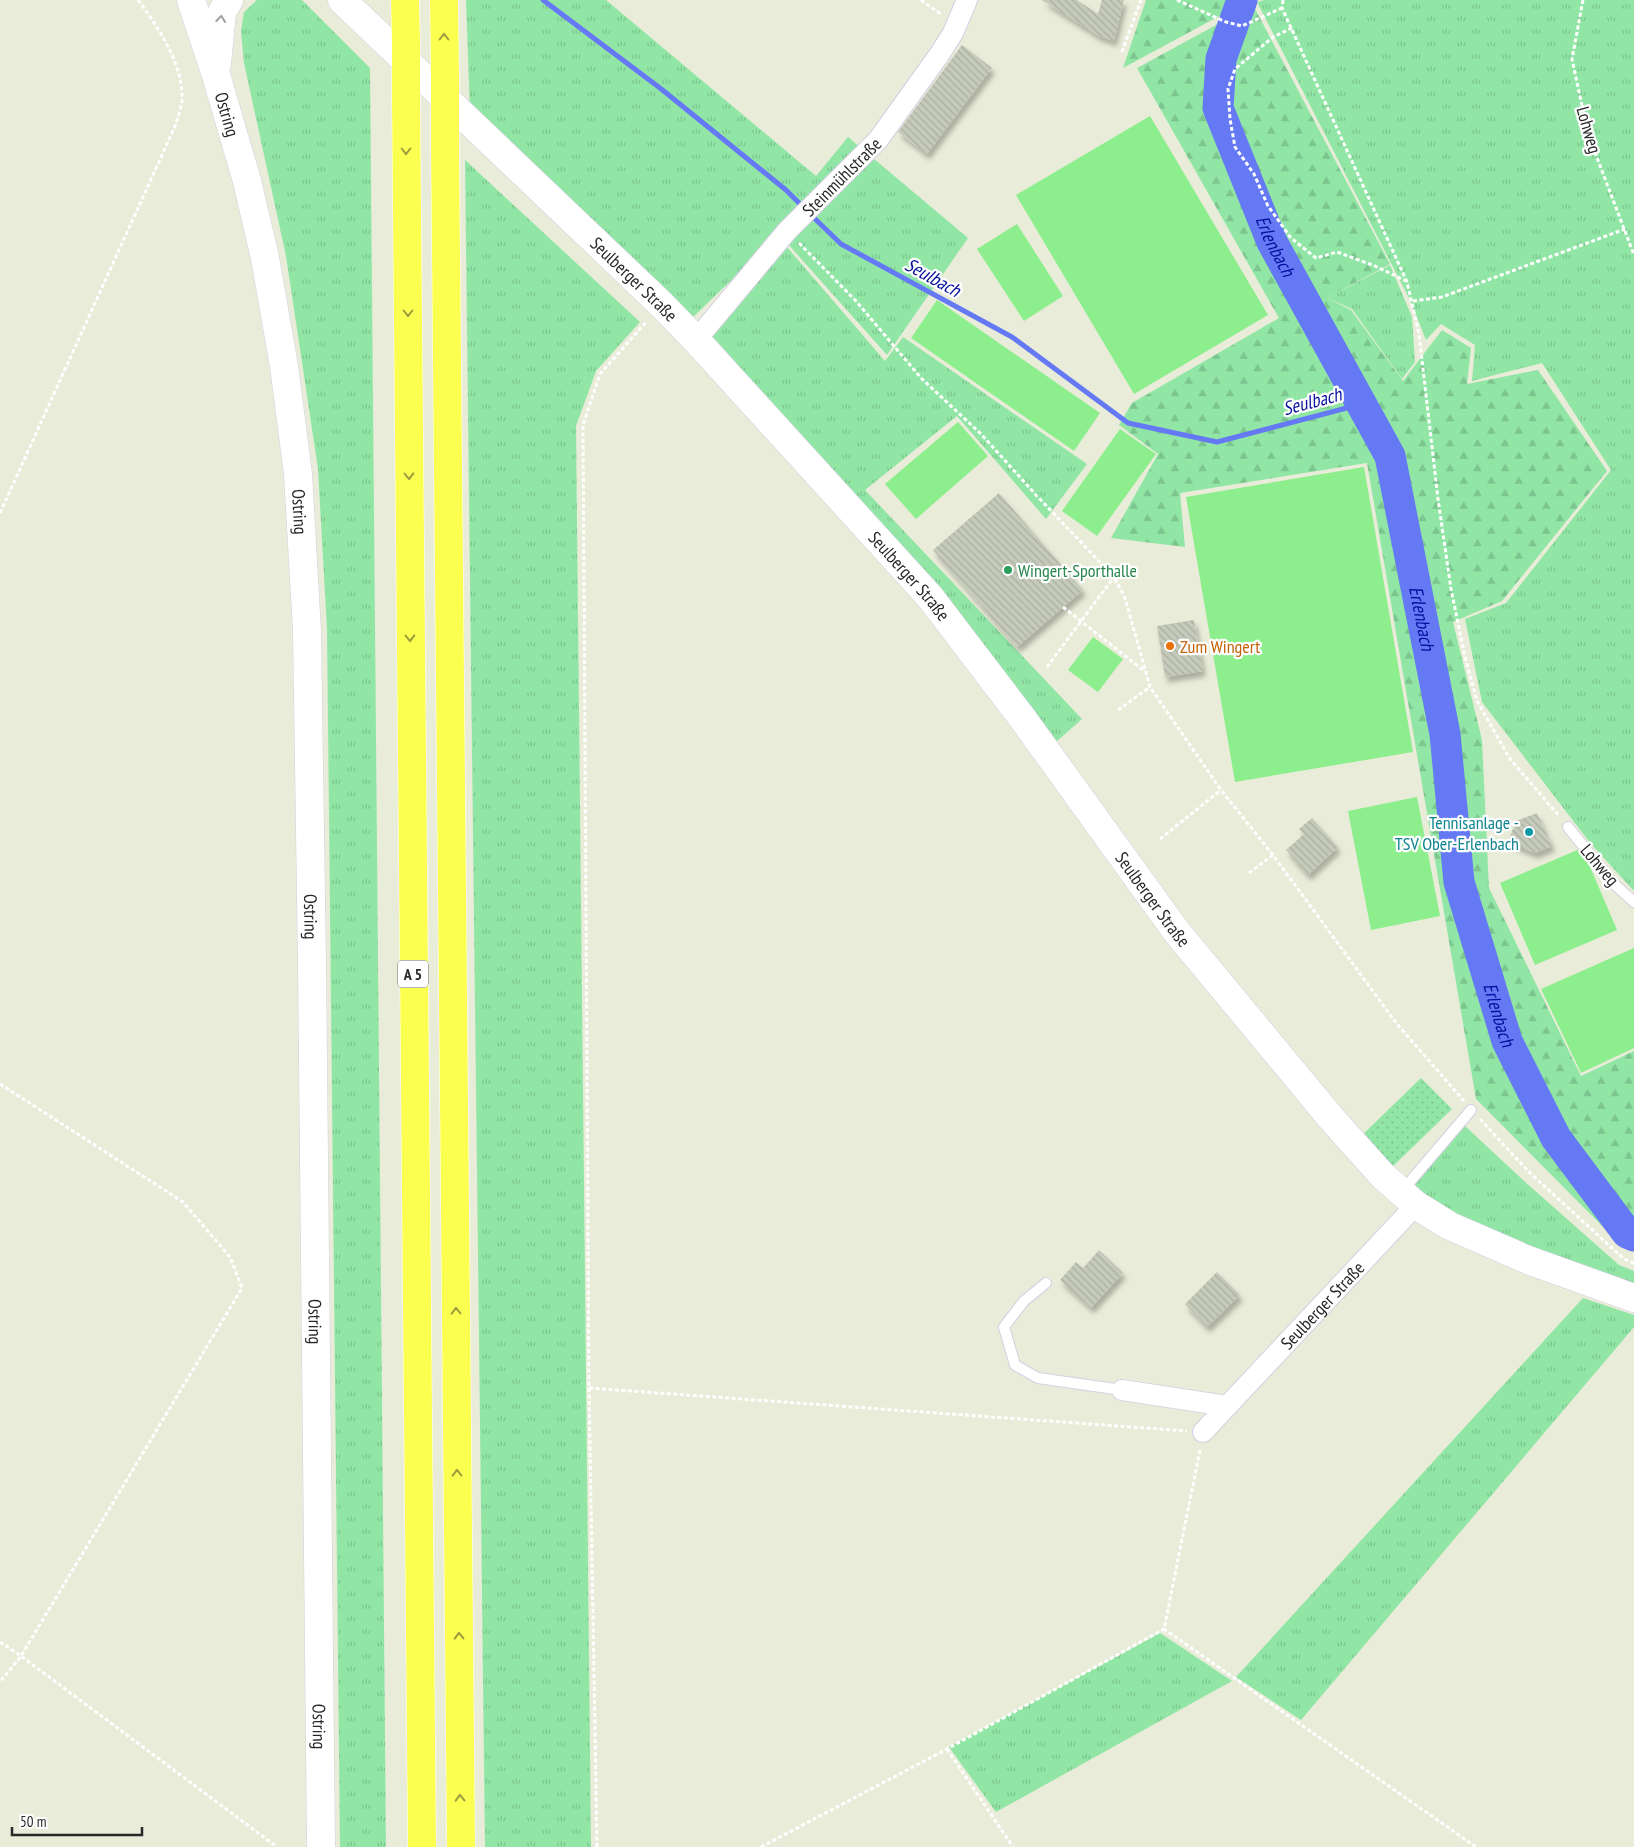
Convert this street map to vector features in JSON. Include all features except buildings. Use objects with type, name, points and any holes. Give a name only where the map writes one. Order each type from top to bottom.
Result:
[{"type":"highway","name":"A 5","points":[[405,0],[422,1847]]},
{"type":"highway","name":"A 5","points":[[444,0],[461,1847]]},
{"type":"street","name":"Ostring","points":[[191,0],[216,75],[247,181],[261,239],[284,366],[298,474],[306,612],[312,973],[321,1847]]},
{"type":"street","points":[[216,75],[222,12],[229,0]]},
{"type":"street","name":"Seulberger Straße","points":[[342,0],[662,305],[930,597],[1023,719],[1176,931],[1363,1156],[1408,1199],[1450,1226],[1489,1244],[1634,1298]]},
{"type":"street","name":"Steinmühlstraße","points":[[696,340],[790,228],[878,140],[939,55],[957,25],[968,0]]},
{"type":"street","name":"Seulberger Straße","points":[[1203,1432],[1408,1199]]},
{"type":"street","points":[[1122,1390],[1227,1406]]},
{"type":"lane","name":"Lohweg","points":[[1568,827],[1613,883],[1634,902]]},
{"type":"lane","points":[[1408,1199],[1471,1110]]},
{"type":"lane","points":[[1046,1283],[1024,1301],[1004,1327],[1015,1365],[1038,1378],[1122,1390]]},
{"type":"path","points":[[0,513],[176,124],[182,101],[179,78],[168,43],[138,0]]},
{"type":"path","points":[[921,0],[957,25]]},
{"type":"path","points":[[1122,52],[1141,0]]},
{"type":"path","points":[[1178,0],[1226,22],[1242,26],[1282,8]]},
{"type":"path","points":[[1282,0],[1282,8],[1407,282],[1419,334],[1438,499],[1452,589],[1465,657],[1477,700],[1510,759],[1568,827]]},
{"type":"path","name":"Lohweg","points":[[1583,0],[1572,59],[1588,134],[1634,255]]},
{"type":"path","points":[[1292,28],[1273,37],[1235,69],[1228,89],[1230,120],[1235,147],[1254,174],[1268,206],[1291,238],[1316,258],[1337,252],[1376,266],[1407,282]]},
{"type":"path","points":[[790,228],[856,301],[921,378],[981,434],[1114,577],[1125,598],[1150,687],[1221,790],[1273,855],[1397,1024],[1471,1110],[1529,1172],[1624,1259],[1634,1263]]},
{"type":"path","points":[[1412,301],[1442,297],[1625,229]]},
{"type":"path","points":[[597,1847],[588,1388],[583,425],[600,374],[652,314]]},
{"type":"path","points":[[1047,667],[1114,577]]},
{"type":"path","points":[[1064,607],[1144,671]]},
{"type":"path","points":[[1118,710],[1150,687]]},
{"type":"path","points":[[1160,839],[1221,790]]},
{"type":"path","points":[[1250,873],[1273,855]]},
{"type":"path","points":[[0,1084],[183,1202],[230,1258],[242,1288],[21,1656],[0,1682]]},
{"type":"path","points":[[588,1388],[1203,1432],[1164,1629],[947,1749],[761,1847]]},
{"type":"path","points":[[1164,1629],[1476,1847]]},
{"type":"path","points":[[0,1642],[277,1847]]},
{"type":"path","points":[[947,1749],[1013,1847]]},
{"type":"green space","points":[[257,0],[302,0],[370,68],[386,1847],[340,1847],[327,629],[318,469],[286,256],[244,63],[241,31],[244,12]]},
{"type":"green space","points":[[466,0],[606,0],[816,176],[848,137],[968,238],[887,355],[779,234],[690,320],[470,113]]},
{"type":"green space","points":[[1146,0],[1249,0],[1123,68]]},
{"type":"green space","points":[[1265,0],[1634,0],[1634,891],[1591,844],[1482,702],[1465,619],[1506,603],[1611,470],[1542,363],[1472,381],[1475,345],[1441,324],[1426,340],[1410,300],[1257,2]]},
{"type":"green space","points":[[1253,5],[1390,264],[1327,298],[1351,310],[1403,381],[1442,330],[1471,348],[1467,384],[1538,370],[1607,471],[1502,601],[1453,622],[1482,740],[1489,888],[1581,1076],[1634,1051],[1634,1247],[1614,1238],[1476,1099],[1367,463],[1180,493],[1185,547],[1111,538],[1158,454],[1119,425],[1132,403],[1279,318],[1137,68]]},
{"type":"green space","points":[[1150,116],[1268,315],[1134,394],[1016,195]]},
{"type":"green space","points":[[465,160],[640,322],[596,371],[576,426],[591,1847],[485,1847]]},
{"type":"green space","points":[[1017,224],[1063,296],[1024,321],[977,249]]},
{"type":"green space","points":[[780,239],[885,361],[903,337],[1087,464],[1046,519],[957,416],[865,490],[1082,719],[1057,741],[937,587],[705,336]]},
{"type":"green space","points":[[1390,265],[1412,317],[1415,362],[1402,379],[1352,309],[1327,298]]},
{"type":"green space","points":[[937,300],[1100,413],[1074,451],[911,338]]},
{"type":"green space","points":[[958,422],[988,456],[916,519],[885,484]]},
{"type":"green space","points":[[1120,429],[1156,454],[1097,536],[1062,511]]},
{"type":"green space","points":[[1364,467],[1413,752],[1235,782],[1186,497]]},
{"type":"green space","points":[[1093,637],[1123,659],[1098,692],[1068,670]]},
{"type":"green space","points":[[1417,797],[1440,916],[1371,930],[1348,811]]},
{"type":"green space","points":[[1582,848],[1617,930],[1535,965],[1500,883]]},
{"type":"green space","points":[[1634,948],[1634,1048],[1581,1073],[1541,989]]},
{"type":"green space","points":[[1421,1078],[1452,1109],[1386,1173],[1356,1141]]},
{"type":"green space","points":[[1464,1125],[1619,1265],[1634,1271],[1634,1306],[1398,1202]]},
{"type":"green space","points":[[1583,1298],[1634,1315],[1634,1327],[1301,1720],[1236,1677]]},
{"type":"green space","points":[[1160,1633],[1232,1681],[996,1812],[949,1747]]},
{"type":"waterway","name":"Seulbach","points":[[543,0],[660,88],[786,190],[804,208]]},
{"type":"waterway","name":"Erlenbach","points":[[1242,0],[1221,59],[1218,108],[1272,242],[1390,456],[1445,734],[1459,882],[1507,1041],[1556,1138],[1627,1233],[1634,1236]]},
{"type":"waterway","name":"Seulbach","points":[[810,214],[841,244],[1012,337],[1128,423],[1217,442],[1362,404]]},
{"type":"place","name":"Wingert-Sporthalle","points":[[1008,570]]},
{"type":"place","name":"Zum Wingert","points":[[1170,646]]},
{"type":"place","name":"Tennisanlage - TSV Ober-Erlenbach","points":[[1529,832]]}]
